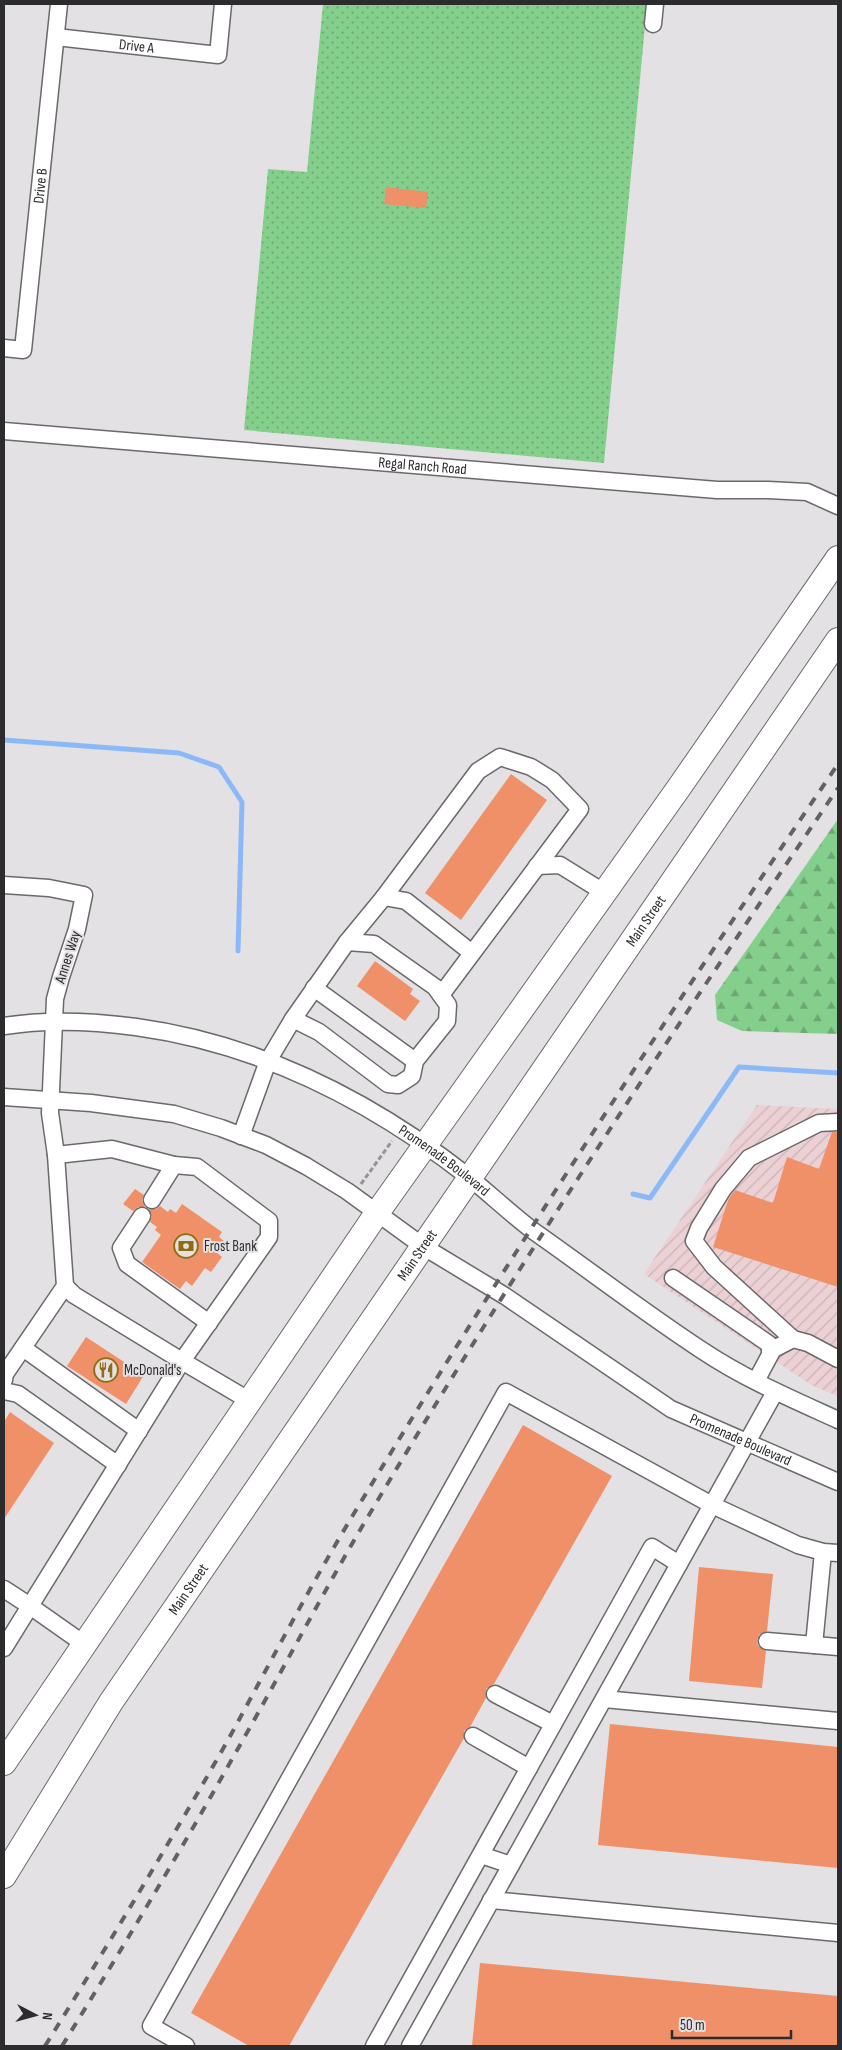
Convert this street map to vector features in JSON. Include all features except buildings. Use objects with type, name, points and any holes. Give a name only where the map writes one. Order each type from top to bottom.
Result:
[{"type":"highway","points":[[4,1763],[377,1213],[605,893],[838,558]]},
{"type":"highway","name":"Main Street","points":[[4,1876],[111,1702],[838,640]]},
{"type":"street","name":"Drive B","points":[[4,348],[23,350],[59,4]]},
{"type":"street","name":"Drive A","points":[[56,37],[218,55],[223,4]]},
{"type":"street","points":[[653,24],[655,4]]},
{"type":"street","name":"Regal Ranch Road","points":[[4,432],[717,490],[807,492],[838,506]]},
{"type":"street","points":[[241,1136],[268,1062],[314,988],[478,770],[500,757],[531,767],[552,780],[580,809],[441,995]]},
{"type":"street","points":[[537,866],[560,865],[605,893]]},
{"type":"street","name":"Annes Way","points":[[4,885],[49,888],[84,895],[78,929],[60,976],[54,1021],[50,1099],[50,1114],[56,1155],[65,1286]]},
{"type":"street","points":[[384,897],[406,902],[472,954]]},
{"type":"street","points":[[294,1019],[319,1032],[388,1084],[398,1085],[412,1076],[415,1061],[447,1021],[448,1005],[436,987],[374,944],[348,942]]},
{"type":"street","points":[[314,988],[415,1061]]},
{"type":"street","name":"Promenade Boulevard","points":[[4,1026],[54,1021],[98,1023],[165,1031],[210,1042],[305,1076],[352,1099],[426,1146],[470,1178],[531,1229],[704,1352],[775,1392],[838,1420]]},
{"type":"street","name":"Promenade Boulevard","points":[[4,1097],[50,1099],[174,1114],[266,1145],[347,1191],[424,1247],[505,1296],[671,1409],[838,1482]]},
{"type":"street","points":[[838,1122],[819,1123],[748,1158],[723,1189],[699,1228],[694,1241],[714,1267],[793,1339],[808,1343],[838,1359]]},
{"type":"street","points":[[6,1637],[30,1606],[182,1362],[269,1237],[269,1222],[197,1167],[174,1165],[112,1150],[56,1155]]},
{"type":"street","points":[[152,1200],[174,1165]]},
{"type":"street","points":[[142,1216],[122,1248],[127,1264],[209,1323]]},
{"type":"street","points":[[672,1278],[769,1344],[770,1351],[767,1363],[756,1381]]},
{"type":"street","points":[[4,1380],[5,1374],[65,1286],[74,1295],[182,1362],[250,1401]]},
{"type":"street","points":[[770,1351],[793,1339]]},
{"type":"street","points":[[23,1348],[139,1431]]},
{"type":"street","points":[[4,1391],[18,1394],[118,1465]]},
{"type":"street","points":[[186,2046],[151,2026],[506,1392],[712,1505],[798,1545],[831,1552],[814,1645]]},
{"type":"street","points":[[410,2046],[775,1392]]},
{"type":"street","points":[[374,2046],[652,1548],[679,1564]]},
{"type":"street","points":[[4,1589],[84,1644]]},
{"type":"street","points":[[767,1641],[838,1647]]},
{"type":"street","points":[[495,1694],[553,1724]]},
{"type":"street","points":[[604,1699],[838,1721]]},
{"type":"street","points":[[474,1736],[528,1768]]},
{"type":"street","points":[[481,1854],[511,1865]]},
{"type":"street","points":[[491,1900],[838,1933]]},
{"type":"path","points":[[361,1184],[392,1140]]},
{"type":"shaded area","points":[[757,1105],[838,1109],[838,1396],[813,1386],[644,1274]]},
{"type":"green space","points":[[323,4],[647,4],[604,463],[244,430],[268,169],[307,172]]},
{"type":"green space","points":[[838,819],[838,1034],[742,1031],[717,1020],[715,995]]},
{"type":"waterway","points":[[4,740],[179,753],[219,767],[242,802],[238,951]]},
{"type":"waterway","points":[[633,1194],[650,1198],[739,1067],[838,1073]]},
{"type":"railway","points":[[45,2046],[183,1817],[228,1740],[321,1570],[411,1420],[591,1136],[713,949],[838,764]]},
{"type":"railway","points":[[62,2046],[194,1826],[363,1525],[419,1431],[595,1152],[838,788]]},
{"type":"place","name":"Frost Bank","points":[[186,1246]]},
{"type":"place","name":"McDonald's","points":[[106,1370]]}]
